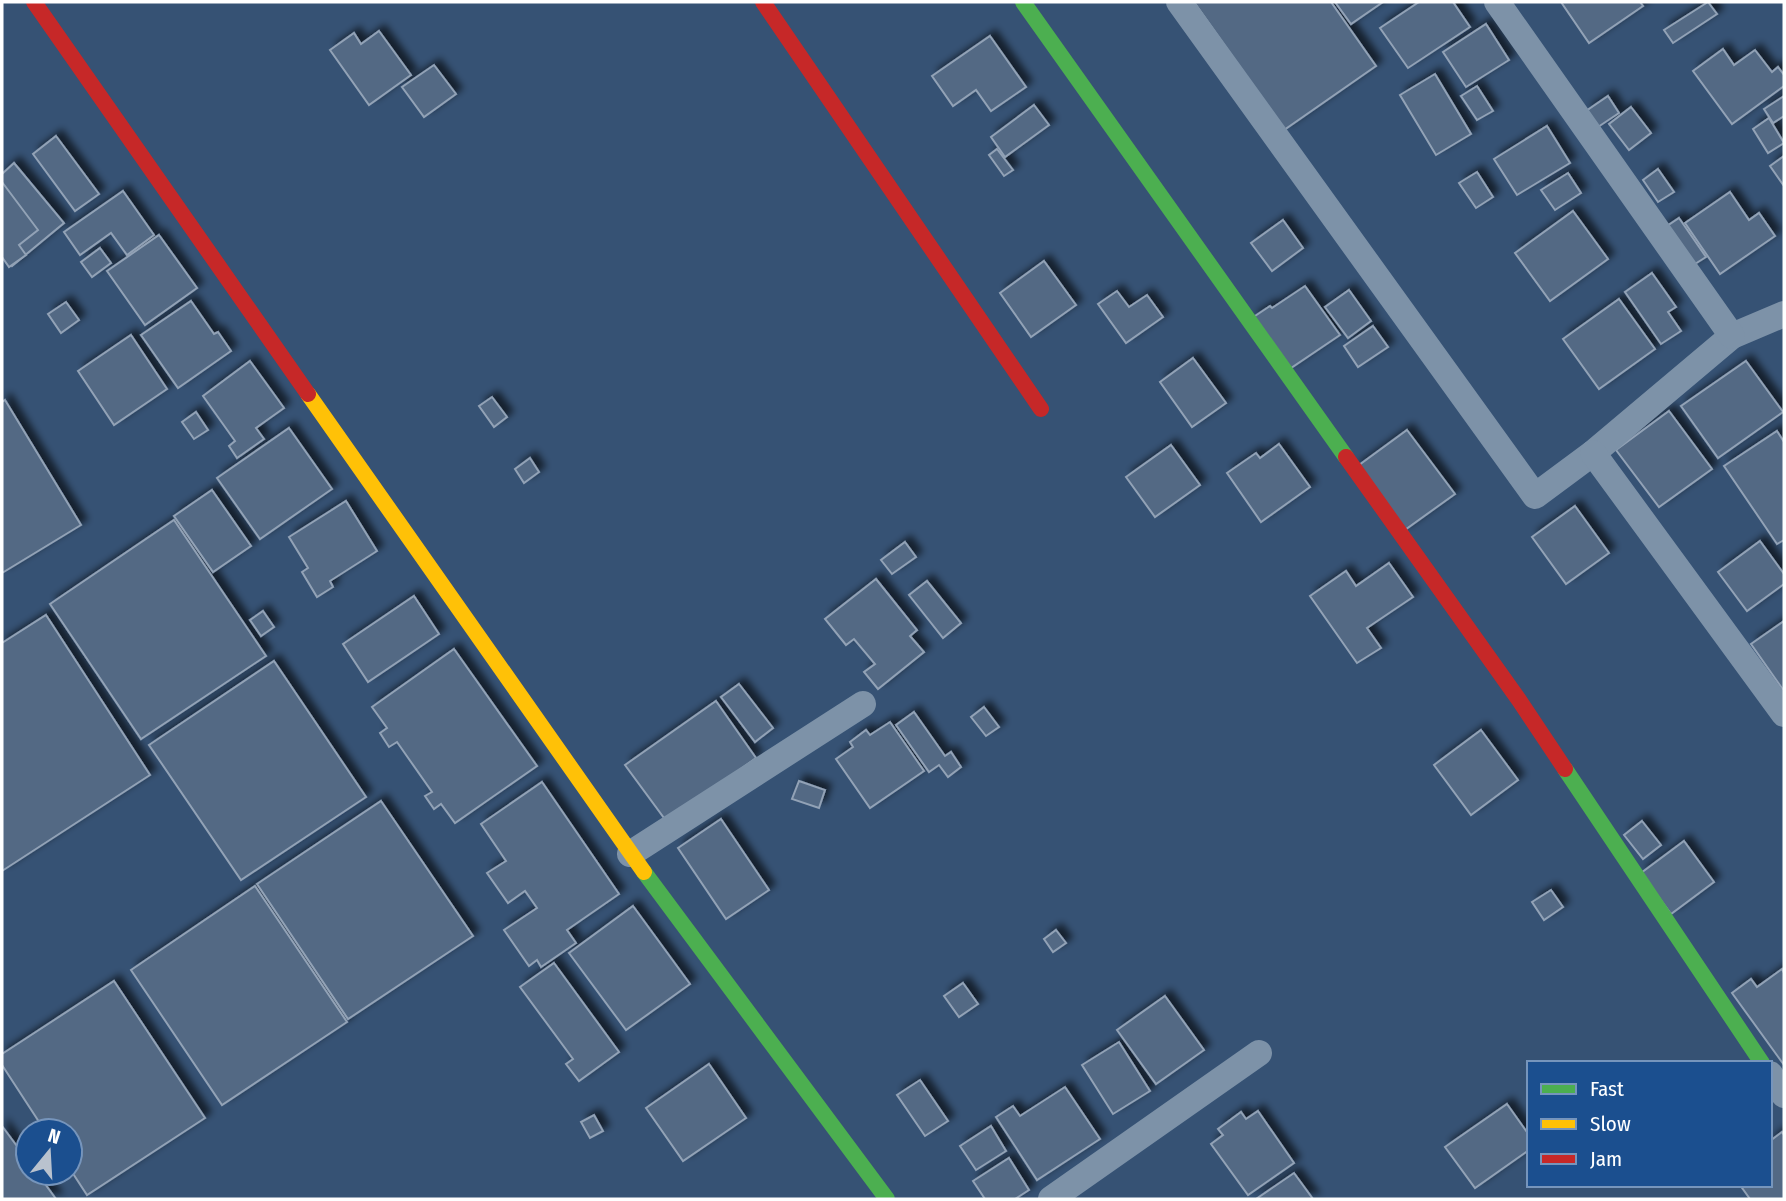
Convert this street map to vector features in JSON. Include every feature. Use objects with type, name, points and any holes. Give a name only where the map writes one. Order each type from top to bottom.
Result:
[{"type":"street","points":[[34,2],[629,854],[887,1199]]},
{"type":"street","points":[[763,2],[1041,409]]},
{"type":"street","points":[[1023,2],[1519,700],[1761,1061]]},
{"type":"street","points":[[1180,2],[1535,496],[1593,453],[1732,336],[1782,321]]},
{"type":"street","points":[[1497,2],[1732,336]]},
{"type":"street","points":[[1593,453],[1784,714]]},
{"type":"street","points":[[629,854],[863,704]]},
{"type":"street","points":[[1051,1199],[1259,1053]]},
{"type":"street","points":[[1772,1077],[1784,1095]]},
{"type":"building","points":[[1194,2],[1331,2],[1376,66],[1284,130]]},
{"type":"building","points":[[1335,2],[1383,2],[1351,24]]},
{"type":"building","points":[[1419,2],[1453,2],[1470,27],[1408,68],[1380,28]]},
{"type":"building","points":[[1561,2],[1640,2],[1643,6],[1589,43]]},
{"type":"building","points":[[1708,2],[1717,14],[1673,43],[1664,30]]},
{"type":"building","points":[[1486,24],[1509,60],[1466,87],[1443,52]]},
{"type":"building","points":[[379,31],[411,75],[369,105],[330,50],[354,33],[361,44]]},
{"type":"building","points":[[990,36],[1026,87],[991,111],[976,90],[953,106],[932,76]]},
{"type":"building","points":[[1723,49],[1734,65],[1755,50],[1772,72],[1778,67],[1784,75],[1784,86],[1732,124],[1693,71]]},
{"type":"building","points":[[434,65],[456,94],[424,117],[402,87]]},
{"type":"building","points":[[1435,74],[1471,134],[1436,155],[1400,95]]},
{"type":"building","points":[[1477,86],[1493,111],[1477,120],[1461,96]]},
{"type":"building","points":[[1608,96],[1619,113],[1598,127],[1586,111]]},
{"type":"building","points":[[1784,96],[1784,116],[1773,123],[1764,109]]},
{"type":"building","points":[[1034,105],[1049,125],[1005,157],[991,137]]},
{"type":"building","points":[[1631,107],[1651,133],[1629,150],[1609,124]]},
{"type":"building","points":[[1769,118],[1784,143],[1768,153],[1753,129]]},
{"type":"building","points":[[1547,126],[1570,163],[1517,195],[1494,159]]},
{"type":"building","points":[[56,136],[99,194],[75,211],[33,154]]},
{"type":"building","points":[[997,149],[1013,170],[1004,176],[989,155]]},
{"type":"building","points":[[1784,156],[1784,186],[1770,166]]},
{"type":"building","points":[[14,163],[64,223],[12,266],[2,253],[2,174]]},
{"type":"building","points":[[1658,169],[1674,192],[1658,202],[1643,180]]},
{"type":"building","points":[[1477,172],[1493,197],[1476,208],[1459,183]]},
{"type":"building","points":[[1568,173],[1581,193],[1555,210],[1541,190]]},
{"type":"building","points":[[2,182],[38,230],[19,245],[26,255],[9,267],[2,257]]},
{"type":"building","points":[[123,191],[154,235],[127,255],[111,233],[80,255],[64,232]]},
{"type":"building","points":[[1730,192],[1749,220],[1759,213],[1775,236],[1720,274],[1685,223]]},
{"type":"building","points":[[1573,211],[1608,259],[1550,301],[1515,253]]},
{"type":"building","points":[[1679,218],[1706,257],[1687,269],[1661,230]]},
{"type":"building","points":[[1283,220],[1303,248],[1272,271],[1251,243]]},
{"type":"building","points":[[159,235],[197,288],[145,325],[107,271]]},
{"type":"building","points":[[100,248],[111,263],[92,277],[81,262]]},
{"type":"building","points":[[1044,261],[1076,305],[1031,337],[1000,293]]},
{"type":"building","points":[[1652,273],[1676,307],[1668,312],[1681,331],[1661,344],[1625,292]]},
{"type":"building","points":[[1305,286],[1340,335],[1288,370],[1252,318]]},
{"type":"building","points":[[1349,290],[1371,321],[1348,338],[1325,307]]},
{"type":"building","points":[[1117,291],[1129,307],[1147,295],[1163,317],[1126,343],[1098,304]]},
{"type":"building","points":[[1619,299],[1655,349],[1599,389],[1563,339]]},
{"type":"building","points":[[191,301],[214,334],[218,332],[231,351],[178,388],[141,335]]},
{"type":"building","points":[[66,302],[79,320],[61,333],[48,314]]},
{"type":"building","points":[[1373,326],[1388,347],[1358,367],[1344,346]]},
{"type":"building","points":[[131,335],[167,389],[114,425],[78,371]]},
{"type":"building","points":[[1193,358],[1226,403],[1192,427],[1160,382]]},
{"type":"building","points":[[250,361],[284,408],[256,428],[264,439],[237,458],[229,446],[235,441],[203,396]]},
{"type":"building","points":[[1746,361],[1783,412],[1718,458],[1681,406]]},
{"type":"building","points":[[492,397],[507,417],[494,427],[479,406]]},
{"type":"building","points":[[5,400],[81,525],[2,573],[2,402]]},
{"type":"building","points":[[1669,411],[1712,469],[1659,507],[1616,450]]},
{"type":"building","points":[[196,412],[208,430],[194,439],[182,422]]},
{"type":"building","points":[[289,428],[332,489],[260,539],[217,478]]},
{"type":"building","points":[[1407,430],[1455,494],[1402,532],[1355,468]]},
{"type":"building","points":[[1777,431],[1784,442],[1784,540],[1777,544],[1724,466]]},
{"type":"building","points":[[1279,444],[1310,487],[1261,522],[1227,473],[1256,453],[1260,458]]},
{"type":"building","points":[[1171,445],[1200,485],[1155,517],[1126,477]]},
{"type":"building","points":[[530,458],[539,472],[524,483],[515,469]]},
{"type":"building","points":[[212,490],[251,546],[213,572],[174,516]]},
{"type":"building","points":[[346,501],[377,551],[330,581],[333,587],[317,597],[302,572],[308,568],[289,537]]},
{"type":"building","points":[[1575,506],[1609,553],[1566,584],[1532,537]]},
{"type":"building","points":[[174,520],[266,656],[141,739],[50,604]]},
{"type":"building","points":[[1760,541],[1784,574],[1784,584],[1747,611],[1718,572]]},
{"type":"building","points":[[905,542],[916,557],[892,574],[881,560]]},
{"type":"building","points":[[1389,563],[1413,597],[1367,628],[1381,648],[1357,663],[1310,596],[1346,571],[1356,586]]},
{"type":"building","points":[[876,579],[917,630],[910,636],[924,652],[878,689],[864,672],[875,664],[854,639],[846,645],[825,619]]},
{"type":"building","points":[[927,581],[961,623],[943,638],[909,595]]},
{"type":"building","points":[[414,596],[439,634],[368,682],[343,644]]},
{"type":"building","points":[[263,611],[274,627],[261,636],[250,620]]},
{"type":"building","points":[[46,615],[150,775],[2,871],[2,643]]},
{"type":"building","points":[[1784,621],[1784,691],[1751,644]]},
{"type":"building","points":[[454,649],[537,766],[455,823],[441,804],[434,809],[425,796],[432,792],[397,742],[389,747],[380,733],[387,728],[372,707]]},
{"type":"building","points":[[274,661],[366,797],[241,880],[149,745]]},
{"type":"building","points":[[739,684],[773,728],[755,742],[721,697]]},
{"type":"building","points":[[716,701],[756,758],[667,822],[625,765]]},
{"type":"building","points":[[984,707],[999,727],[986,736],[971,717]]},
{"type":"building","points":[[914,712],[945,756],[951,752],[961,767],[948,777],[939,765],[929,772],[896,725]]},
{"type":"building","points":[[890,722],[924,771],[870,808],[836,759],[853,747],[850,742],[866,730],[870,735]]},
{"type":"building","points":[[1481,730],[1518,780],[1471,815],[1434,765]]},
{"type":"building","points":[[799,781],[825,790],[819,808],[792,799]]},
{"type":"building","points":[[542,782],[619,894],[567,930],[576,943],[541,967],[537,960],[529,966],[504,930],[537,908],[525,891],[508,903],[487,873],[506,861],[481,824]]},
{"type":"building","points":[[381,801],[473,936],[348,1019],[257,884]]},
{"type":"building","points":[[721,819],[769,890],[726,919],[678,848]]},
{"type":"building","points":[[1642,821],[1661,845],[1643,859],[1624,835]]},
{"type":"building","points":[[1684,841],[1714,882],[1671,914],[1641,873]]},
{"type":"building","points":[[255,886],[347,1022],[222,1105],[131,970]]},
{"type":"building","points":[[1551,890],[1563,907],[1544,920],[1532,902]]},
{"type":"building","points":[[633,906],[690,984],[626,1030],[569,953]]},
{"type":"building","points":[[1056,930],[1066,943],[1053,952],[1044,939]]},
{"type":"building","points":[[554,963],[619,1052],[579,1081],[566,1064],[573,1059],[520,987]]},
{"type":"building","points":[[1782,969],[1784,1065],[1732,993],[1751,979],[1757,987]]},
{"type":"building","points":[[114,981],[205,1118],[87,1195],[82,1187],[84,1187],[84,1117],[36,1117],[2,1065],[2,1054]]},
{"type":"building","points":[[963,983],[978,1004],[959,1017],[944,996]]},
{"type":"building","points":[[1165,996],[1204,1050],[1156,1084],[1117,1030]]},
{"type":"building","points":[[1119,1042],[1150,1091],[1113,1114],[1082,1065]]},
{"type":"building","points":[[709,1064],[746,1118],[683,1161],[646,1108]]},
{"type":"building","points":[[920,1080],[948,1121],[925,1136],[897,1095]]},
{"type":"building","points":[[1065,1087],[1100,1139],[1037,1180],[996,1117],[1013,1106],[1020,1116]]},
{"type":"building","points":[[1507,1104],[1527,1132],[1527,1151],[1475,1188],[1445,1147]]},
{"type":"building","points":[[1258,1111],[1294,1163],[1248,1195],[1211,1144],[1223,1135],[1218,1129],[1241,1112],[1246,1119]]},
{"type":"building","points":[[594,1115],[603,1131],[590,1138],[581,1122]]},
{"type":"building","points":[[2,1126],[14,1142],[14,1187],[47,1187],[56,1199],[2,1199]]},
{"type":"building","points":[[991,1126],[1006,1151],[976,1170],[960,1146]]},
{"type":"building","points":[[1782,1132],[1784,1135],[1784,1199],[1750,1199],[1741,1187],[1772,1187],[1772,1140]]},
{"type":"building","points":[[1009,1158],[1029,1190],[1015,1199],[985,1199],[973,1181]]},
{"type":"building","points":[[1294,1173],[1313,1199],[1256,1199]]},
{"type":"traffic: fast","points":[[1023,2],[1346,457]]},
{"type":"traffic: fast","points":[[1565,769],[1761,1061]]},
{"type":"traffic: fast","points":[[644,872],[887,1199]]},
{"type":"traffic: slow","points":[[308,394],[644,872]]},
{"type":"traffic: jam","points":[[34,2],[308,394]]},
{"type":"traffic: jam","points":[[763,2],[1041,409]]},
{"type":"traffic: jam","points":[[1346,457],[1565,769]]}]
